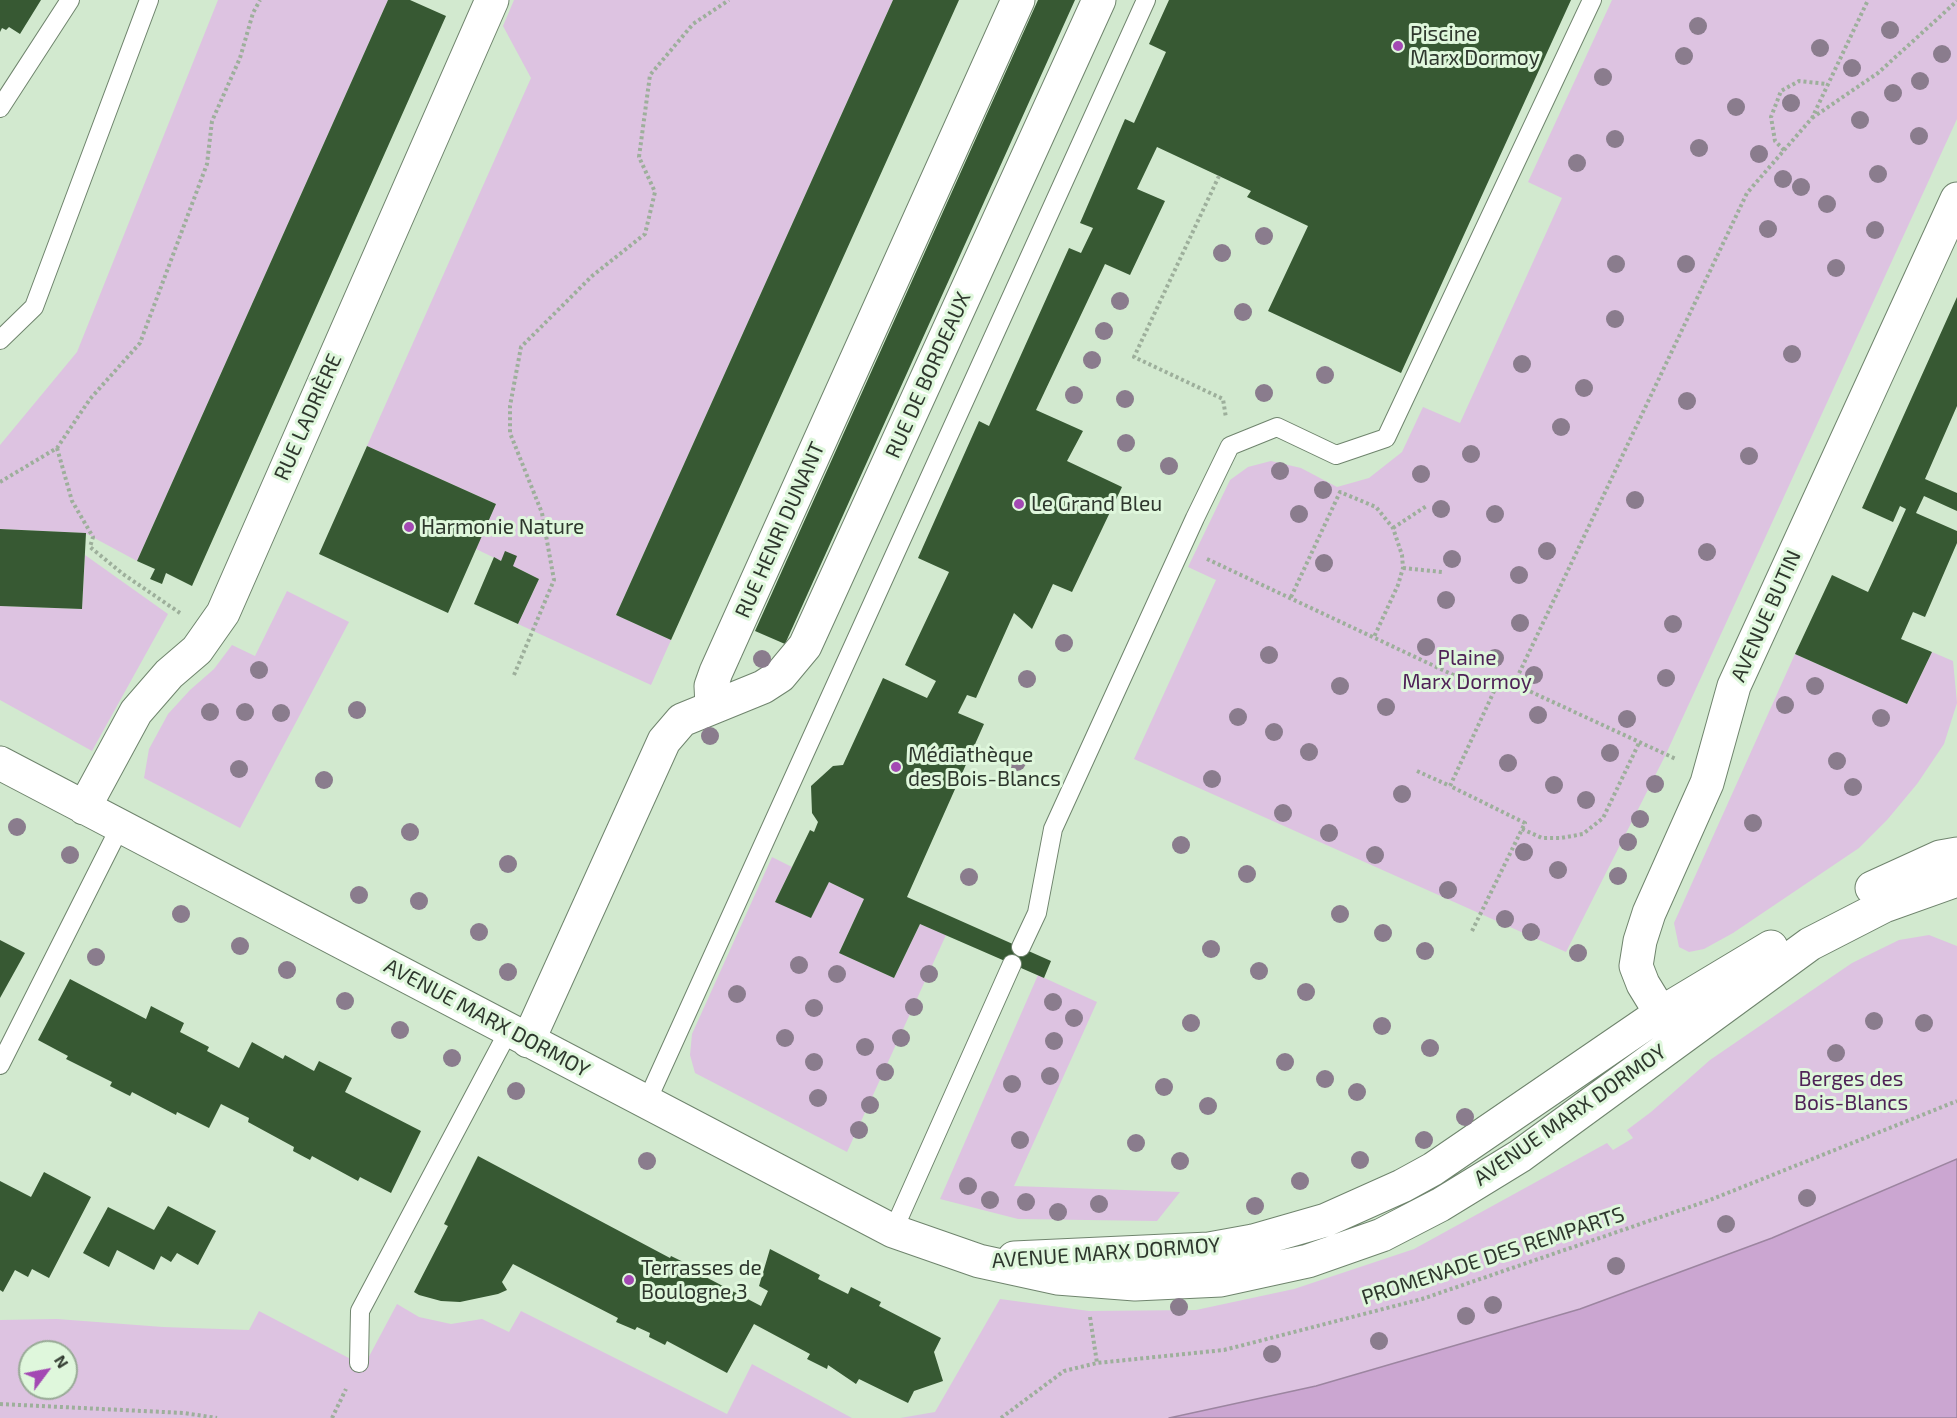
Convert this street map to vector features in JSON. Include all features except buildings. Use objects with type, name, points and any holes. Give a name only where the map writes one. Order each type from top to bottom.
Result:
[{"type":"street","name":"RUE LADRIÈRE","points":[[84,808],[136,712],[169,675],[197,650],[212,632],[223,613],[492,0]]},
{"type":"street","name":"RUE HENRI DUNANT","points":[[712,705],[711,686],[716,672],[1018,0]]},
{"type":"street","name":"RUE DE BORDEAUX","points":[[712,705],[763,687],[780,676],[805,646],[1099,0]]},
{"type":"street","name":"AVENUE BUTIN","points":[[1669,1027],[1643,984],[1636,966],[1640,941],[1649,913],[1709,774],[1734,686],[1957,199]]},
{"type":"street","points":[[518,1035],[664,741],[682,720],[712,705]]},
{"type":"street","name":"AVENUE MARX DORMOY","points":[[0,763],[893,1231],[979,1261],[1057,1278],[1175,1284],[1221,1280],[1261,1272],[1353,1247],[1430,1210],[1520,1156],[1580,1114],[1669,1027],[1871,888],[1940,857],[1957,854]]},
{"type":"street","name":"AVENUE MARX DORMOY","points":[[1669,1027],[1810,944],[1884,906],[1957,880]]},
{"type":"lane","points":[[0,108],[70,0]]},
{"type":"lane","points":[[0,340],[34,307],[149,0]]},
{"type":"lane","points":[[647,1101],[1146,0]]},
{"type":"lane","points":[[1021,947],[1037,913],[1053,829],[1181,547],[1230,446],[1277,427],[1336,455],[1386,438],[1592,0]]},
{"type":"lane","points":[[0,1065],[120,827]]},
{"type":"lane","points":[[893,1231],[1012,964]]},
{"type":"lane","points":[[358,1363],[360,1311],[518,1035]]},
{"type":"path","points":[[0,482],[57,448],[90,399],[140,343],[207,164],[212,121],[240,58],[253,13],[260,0]]},
{"type":"path","points":[[514,675],[554,580],[542,513],[510,433],[510,406],[521,347],[592,276],[645,234],[655,192],[639,157],[650,75],[693,24],[729,0]]},
{"type":"path","points":[[1812,118],[1868,0]]},
{"type":"path","points":[[1514,684],[1748,193],[1812,118],[1878,73],[1957,1]]},
{"type":"path","points":[[1784,151],[1775,141],[1771,117],[1782,91],[1799,81],[1827,84]]},
{"type":"path","points":[[1219,176],[1134,357],[1223,399],[1230,446]]},
{"type":"path","points":[[57,448],[72,501],[93,537],[90,547],[169,607],[212,632]]},
{"type":"path","points":[[1291,597],[1340,492],[1376,507],[1393,528],[1402,555],[1403,568],[1398,585],[1374,637]]},
{"type":"path","points":[[1393,528],[1428,506]]},
{"type":"path","points":[[1181,547],[1481,688],[1514,684],[1709,774]]},
{"type":"path","points":[[1403,568],[1442,572]]},
{"type":"path","points":[[1450,786],[1496,687]]},
{"type":"path","points":[[1522,829],[1542,838],[1561,838],[1583,834],[1603,818],[1639,743]]},
{"type":"path","points":[[1417,771],[1525,823],[1472,931]]},
{"type":"path","name":"PROMENADE DES REMPARTS","points":[[1001,1418],[1064,1371],[1097,1364],[1224,1350],[1422,1299],[1710,1200],[1957,1101]]},
{"type":"path","points":[[0,1404],[184,1413],[217,1418]]},
{"type":"green space","points":[[218,0],[388,0],[137,561],[85,533],[0,529],[0,445],[77,352]]},
{"type":"green space","points":[[514,0],[893,0],[616,615],[671,640],[651,685],[518,624],[539,579],[513,566],[506,551],[501,561],[476,549],[496,504],[367,446],[531,78],[503,26]]},
{"type":"green space","name":"Plaine Marx Dormoy","points":[[1612,0],[1957,0],[1957,119],[1666,754],[1566,952],[1134,759],[1216,580],[1188,567],[1230,480],[1248,467],[1271,461],[1301,468],[1337,487],[1369,478],[1402,452],[1423,407],[1460,423],[1562,198],[1528,182]]},
{"type":"green space","points":[[85,555],[168,614],[92,751],[0,700],[0,606],[82,609]]},
{"type":"green space","points":[[287,591],[349,622],[240,828],[144,778],[149,749],[168,714],[214,669],[232,645],[255,656]]},
{"type":"green space","points":[[1932,652],[1953,661],[1957,703],[1944,744],[1917,784],[1887,820],[1859,848],[1733,933],[1704,949],[1689,952],[1679,947],[1674,923],[1795,654],[1907,704]]},
{"type":"green space","points":[[772,857],[792,867],[775,902],[829,882],[864,899],[839,953],[894,978],[920,924],[946,935],[847,1152],[695,1073],[690,1055],[692,1034]]},
{"type":"green space","name":"Berges des Bois-Blancs","points":[[1929,935],[1957,946],[1957,1159],[1772,1238],[1580,1309],[1316,1386],[1169,1418],[900,1418],[935,1412],[1000,1299],[1089,1311],[1196,1310],[1294,1289],[1414,1249],[1607,1143],[1613,1150],[1633,1138],[1627,1130],[1710,1060],[1852,963],[1899,940]]},
{"type":"green space","points":[[1038,975],[1097,1002],[1014,1186],[1180,1192],[1157,1221],[1018,1219],[940,1199]]},
{"type":"green space","points":[[397,1304],[419,1317],[451,1324],[482,1319],[509,1332],[521,1311],[727,1414],[752,1364],[852,1418],[0,1418],[0,1320],[57,1319],[163,1327],[249,1330],[259,1311],[364,1366]]},
{"type":"shaded area","points":[[1957,1159],[1957,1418],[1169,1418],[1316,1386],[1580,1309],[1772,1238]]},
{"type":"place","name":"Piscine Marx Dormoy","points":[[1398,46]]},
{"type":"place","name":"Le Grand Bleu","points":[[1019,504]]},
{"type":"place","name":"Harmonie Nature","points":[[409,527]]},
{"type":"place","name":"Médiathèque des Bois-Blancs","points":[[896,767]]},
{"type":"place","name":"Terrasses de Boulogne 3","points":[[629,1280]]}]
